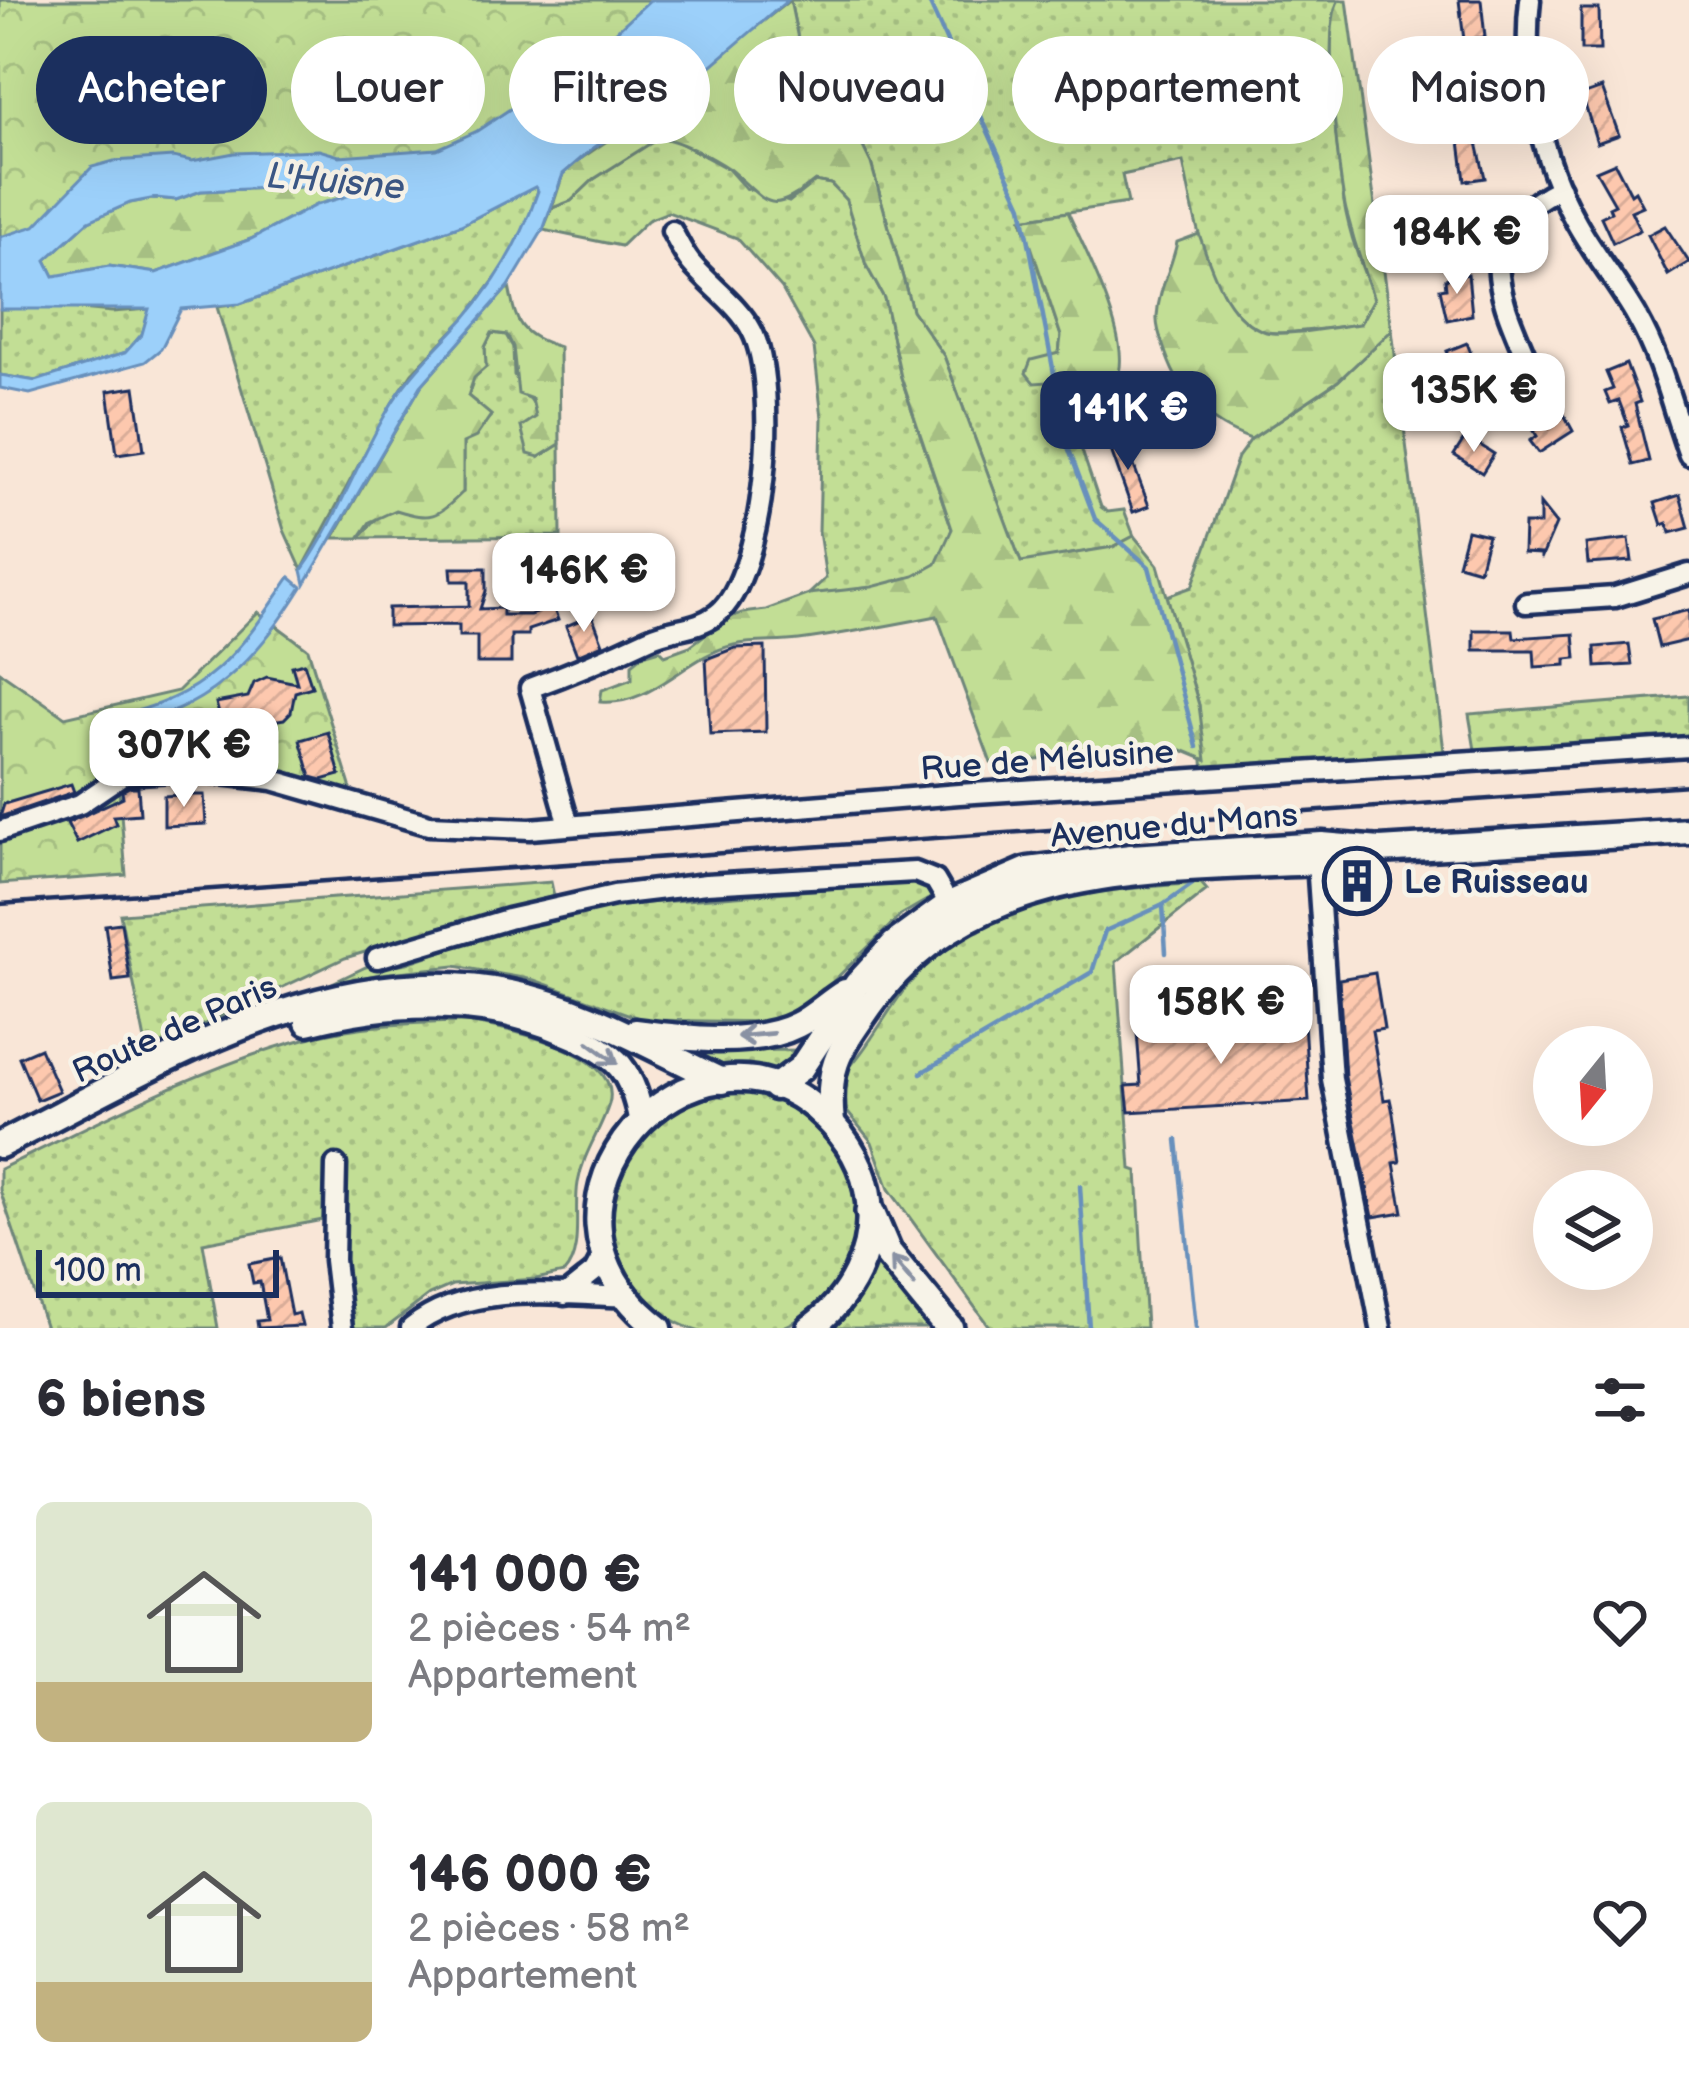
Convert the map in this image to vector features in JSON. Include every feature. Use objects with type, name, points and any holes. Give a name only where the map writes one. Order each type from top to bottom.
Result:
[{"type":"highway","points":[[870,1212],[887,1252],[949,1328]]},
{"type":"main road","name":"Avenue du Mans","points":[[832,1123],[827,1083],[856,1025],[900,968],[960,921],[1021,893],[1058,884],[1317,862],[1380,850],[1689,831]]},
{"type":"main road","name":"Avenue du Mans","points":[[775,1087],[802,1068],[857,984],[894,944],[949,904],[1028,870],[1322,845],[1380,850]]},
{"type":"main road","points":[[620,1030],[688,1039],[782,1032],[857,984]]},
{"type":"main road","name":"Route de Paris","points":[[0,1146],[222,1035],[293,1009],[405,988],[476,987],[547,1003],[620,1030],[722,1082]]},
{"type":"main road","name":"Route de Paris","points":[[0,1146],[280,1029],[404,1007],[507,1012],[586,1041],[621,1068],[631,1082],[641,1118]]},
{"type":"main road","points":[[659,1328],[626,1298],[604,1253],[600,1218],[604,1180],[614,1155],[641,1118],[683,1091],[722,1082],[775,1087],[809,1103],[832,1123],[860,1166],[870,1212],[865,1253],[836,1306],[810,1328]]},
{"type":"street","points":[[1530,0],[1533,86],[1560,188],[1655,353],[1689,455]]},
{"type":"street","points":[[1513,394],[1534,376],[1502,299],[1499,259],[1504,236],[1519,212],[1560,188]]},
{"type":"street","points":[[569,825],[530,688],[621,654],[652,636],[698,626],[722,610],[750,554],[765,465],[767,380],[752,330],[688,259],[672,231]]},
{"type":"street","points":[[1526,603],[1616,597],[1689,574]]},
{"type":"street","name":"Rue de Mélusine","points":[[0,832],[80,804],[124,774],[187,770],[273,780],[410,820],[490,828],[1689,748]]},
{"type":"street","points":[[1317,862],[1331,1079],[1382,1328]]},
{"type":"street","points":[[377,958],[508,919],[662,888],[915,872],[935,880],[949,904]]},
{"type":"street","points":[[336,1165],[334,1261],[342,1328]]},
{"type":"street","points":[[565,1295],[593,1272],[604,1253]]},
{"type":"street","points":[[411,1328],[428,1315],[467,1300],[565,1295],[626,1298]]},
{"type":"green space","points":[[0,0],[718,0],[660,36],[509,36],[509,130],[407,194],[220,172],[76,211],[0,278]]},
{"type":"green space","points":[[790,0],[1339,0],[1331,36],[1012,36],[1012,144],[1338,144],[1349,226],[1374,299],[1360,324],[1274,333],[1247,322],[1217,284],[1207,260],[1183,162],[1122,175],[1128,203],[1022,219],[1061,336],[1059,353],[1047,358],[1048,383],[1062,380],[1067,401],[1103,393],[1112,429],[1078,439],[1101,507],[1108,512],[1124,510],[1134,536],[1113,547],[1021,563],[944,356],[912,310],[862,144],[988,144],[988,36],[797,36]]},
{"type":"green space","points":[[790,0],[797,36],[745,36]]},
{"type":"green space","points":[[1339,0],[1347,0],[1392,330],[1338,381],[1251,439],[1209,417],[1188,396],[1158,331],[1160,298],[1177,242],[1199,234],[1230,305],[1252,325],[1266,332],[1286,333],[1360,324],[1374,299],[1346,210],[1339,167],[1343,36],[1332,36]]},
{"type":"green space","points":[[734,44],[734,144],[862,144],[912,310],[944,356],[1021,562],[1113,547],[1134,536],[1158,565],[1199,705],[1206,760],[1182,750],[991,763],[937,616],[816,638],[734,645],[636,697],[600,702],[602,690],[632,679],[632,664],[643,655],[660,650],[665,655],[690,646],[727,618],[809,594],[872,587],[914,576],[936,564],[952,529],[901,377],[884,298],[866,265],[846,200],[831,184],[815,181],[787,200],[769,201],[729,169],[681,144],[710,144],[710,63]]},
{"type":"green space","points":[[602,144],[649,144],[594,179],[571,201],[552,208],[563,174]]},
{"type":"green space","points":[[648,144],[682,144],[728,169],[745,188],[789,202],[815,181],[831,184],[846,200],[866,265],[884,298],[901,377],[952,529],[937,564],[911,579],[809,594],[826,578],[819,532],[822,418],[814,347],[782,289],[737,238],[668,212],[648,220],[621,246],[543,230],[552,208],[571,201],[594,179]]},
{"type":"green space","points":[[535,187],[538,190],[524,234],[468,315],[412,373],[392,403],[302,570],[284,530],[217,307],[240,304],[461,225]]},
{"type":"green space","points":[[318,188],[345,197],[316,205],[251,239],[156,273],[109,266],[54,277],[46,260],[89,221],[130,203],[176,200],[201,191]]},
{"type":"green space","points":[[1068,212],[1114,321],[1120,364],[1116,380],[1106,390],[1066,401],[1062,381],[1034,383],[1026,373],[1031,360],[1059,353],[1061,336],[1022,219]]},
{"type":"green space","points":[[509,286],[522,326],[559,347],[560,444],[539,457],[528,454],[521,427],[536,417],[532,399],[518,394],[513,347],[507,335],[492,333],[485,347],[486,367],[474,378],[468,396],[491,415],[476,437],[463,443],[463,492],[433,515],[396,510],[370,522],[359,538],[333,538],[421,386]]},
{"type":"green space","points":[[60,307],[112,312],[150,309],[142,334],[126,353],[36,381],[0,375],[0,309]]},
{"type":"green space","points":[[1392,330],[1445,759],[1204,774],[1199,705],[1167,596],[1192,587],[1238,457],[1251,439],[1338,381]]},
{"type":"green space","points":[[492,333],[506,335],[513,347],[514,375],[537,409],[539,457],[560,444],[561,536],[359,538],[380,515],[463,492],[463,443],[491,416],[468,396],[473,378],[486,367],[485,347]]},
{"type":"green space","points":[[258,612],[308,649],[354,799],[218,766],[144,763],[118,777],[126,875],[0,884],[0,672],[65,717],[178,691]]},
{"type":"green space","points":[[1689,696],[1689,741],[1476,756],[1469,714]]},
{"type":"green space","points":[[551,882],[554,896],[345,958],[147,1051],[120,914]]},
{"type":"green space","points":[[915,882],[932,885],[932,897],[901,915],[808,1006],[770,1022],[644,1020],[534,980],[455,966],[328,985],[376,962],[382,967],[407,963],[504,930],[609,906]]},
{"type":"green space","points":[[1201,883],[1207,890],[1116,962],[1131,1169],[1137,1171],[1146,1328],[990,1328],[889,1189],[872,1142],[844,1108],[842,1073],[907,986],[971,933],[1042,903]]},
{"type":"green space","points":[[468,1022],[557,1045],[598,1070],[609,1086],[609,1104],[580,1172],[576,1242],[564,1273],[452,1285],[429,1295],[386,1328],[351,1328],[340,1161],[329,1159],[328,1219],[203,1243],[218,1328],[46,1328],[0,1190],[0,1169],[149,1097],[265,1051],[344,1030]]},
{"type":"green space","points":[[805,1050],[788,1066],[773,1071],[734,1069],[687,1057],[690,1051]]},
{"type":"green space","points":[[711,1094],[759,1094],[803,1112],[837,1146],[855,1190],[855,1238],[837,1282],[803,1316],[779,1328],[691,1328],[667,1316],[633,1282],[615,1238],[615,1190],[633,1146],[667,1112]]},
{"type":"green space","points":[[875,1256],[939,1328],[828,1328],[865,1287]]},
{"type":"water","points":[[650,0],[788,0],[746,36],[734,36],[734,46],[710,67],[710,36],[611,36]]},
{"type":"water","name":"L'Huisne","points":[[509,110],[509,144],[600,144],[563,174],[543,230],[509,286],[421,386],[305,584],[302,570],[394,400],[499,273],[525,226],[538,191],[535,187],[461,225],[240,304],[181,309],[161,349],[145,362],[30,394],[0,388],[0,375],[36,381],[125,353],[142,334],[149,309],[0,309],[0,237],[35,226],[92,167],[173,157],[192,161],[234,153],[319,150],[339,156],[485,144],[485,126]],"holes":[[[294,187],[318,188],[344,197],[316,205],[251,239],[156,273],[109,266],[54,276],[46,260],[89,221],[130,203],[176,200],[201,191]]]},
{"type":"water","points":[[290,577],[302,587],[264,641],[232,674],[177,710],[114,728],[111,717],[172,698],[217,669],[236,651]]},
{"type":"building","points":[[1459,0],[1481,0],[1485,36],[1464,36]]},
{"type":"building","points":[[1581,9],[1599,9],[1600,50],[1589,50],[1589,36],[1581,36]]},
{"type":"building","points":[[1602,88],[1619,135],[1597,143],[1589,117],[1589,93]]},
{"type":"building","points":[[1460,144],[1477,144],[1485,178],[1465,181]]},
{"type":"building","points":[[1615,163],[1643,206],[1631,211],[1640,230],[1613,243],[1601,217],[1615,204],[1596,171]]},
{"type":"building","points":[[1665,226],[1689,262],[1668,275],[1648,235]]},
{"type":"building","points":[[1468,274],[1472,315],[1447,320],[1440,289],[1446,288],[1445,279]]},
{"type":"building","points":[[1467,343],[1484,387],[1464,394],[1447,351]]},
{"type":"building","points":[[1626,364],[1640,402],[1635,404],[1649,461],[1633,465],[1622,427],[1628,425],[1619,401],[1610,404],[1605,392],[1613,389],[1606,372]]},
{"type":"building","points":[[135,387],[144,450],[117,454],[108,391]]},
{"type":"building","points":[[1560,407],[1573,431],[1539,453],[1530,441],[1537,436],[1534,431]]},
{"type":"building","points":[[1122,434],[1149,506],[1133,512],[1107,439]]},
{"type":"building","points":[[1466,436],[1494,454],[1482,473],[1454,455]]},
{"type":"building","points":[[1680,495],[1689,528],[1670,533],[1655,503]]},
{"type":"building","points":[[1540,504],[1556,524],[1541,559],[1541,554],[1523,553],[1524,524],[1540,524]]},
{"type":"building","points":[[1467,530],[1488,535],[1479,570],[1458,564]]},
{"type":"building","points":[[1629,539],[1632,561],[1588,564],[1586,544]]},
{"type":"building","points":[[451,568],[486,568],[480,609],[503,608],[503,615],[530,615],[553,607],[558,620],[528,630],[528,635],[511,635],[511,663],[477,663],[477,636],[459,636],[459,625],[388,626],[388,608],[469,606],[469,581],[452,581]]},
{"type":"building","points":[[1689,610],[1689,640],[1659,647],[1652,619]]},
{"type":"building","points":[[592,615],[603,644],[577,655],[566,626]]},
{"type":"building","points":[[1474,630],[1513,630],[1514,638],[1574,634],[1576,658],[1566,659],[1566,665],[1535,667],[1534,650],[1474,650]]},
{"type":"building","points":[[1629,644],[1632,665],[1596,667],[1595,647]]},
{"type":"building","points":[[765,647],[766,732],[710,734],[706,659],[735,648]]},
{"type":"building","points":[[304,663],[312,687],[295,692],[291,712],[284,719],[266,722],[251,712],[220,718],[216,703],[248,697],[254,683],[267,677],[297,683],[292,666]]},
{"type":"building","points":[[328,732],[340,775],[322,780],[311,777],[300,740]]},
{"type":"building","points":[[71,784],[74,792],[0,817],[4,804]]},
{"type":"building","points":[[138,787],[140,814],[113,816],[116,824],[77,843],[67,823],[123,797],[122,791]]},
{"type":"building","points":[[204,795],[206,824],[164,826],[164,796]]},
{"type":"building","points":[[121,923],[130,979],[113,981],[105,925]]},
{"type":"building","points":[[1375,973],[1384,1029],[1372,1031],[1384,1100],[1390,1099],[1393,1113],[1400,1162],[1394,1163],[1403,1212],[1373,1217],[1345,1077],[1339,979]]},
{"type":"building","points":[[1304,1022],[1309,1101],[1129,1112],[1126,1086],[1141,1085],[1137,1032]]},
{"type":"building","points":[[40,1048],[59,1091],[37,1100],[19,1057]]},
{"type":"building","points":[[280,1258],[291,1315],[299,1313],[302,1326],[258,1328],[257,1321],[267,1320],[260,1282],[253,1283],[249,1264]]},
{"type":"waterway","points":[[928,0],[1022,206],[1068,447],[1095,519],[1149,567],[1197,747]]},
{"type":"waterway","points":[[1166,953],[1163,905],[1194,883]]},
{"type":"waterway","points":[[921,1073],[1092,972],[1105,931],[1163,905]]},
{"type":"waterway","points":[[1177,1140],[1196,1328]]},
{"type":"waterway","points":[[1080,1186],[1089,1328]]},
{"type":"railway","points":[[0,904],[1689,785]]},
{"type":"place","name":"Le Ruisseau","points":[[1357,881]]}]
